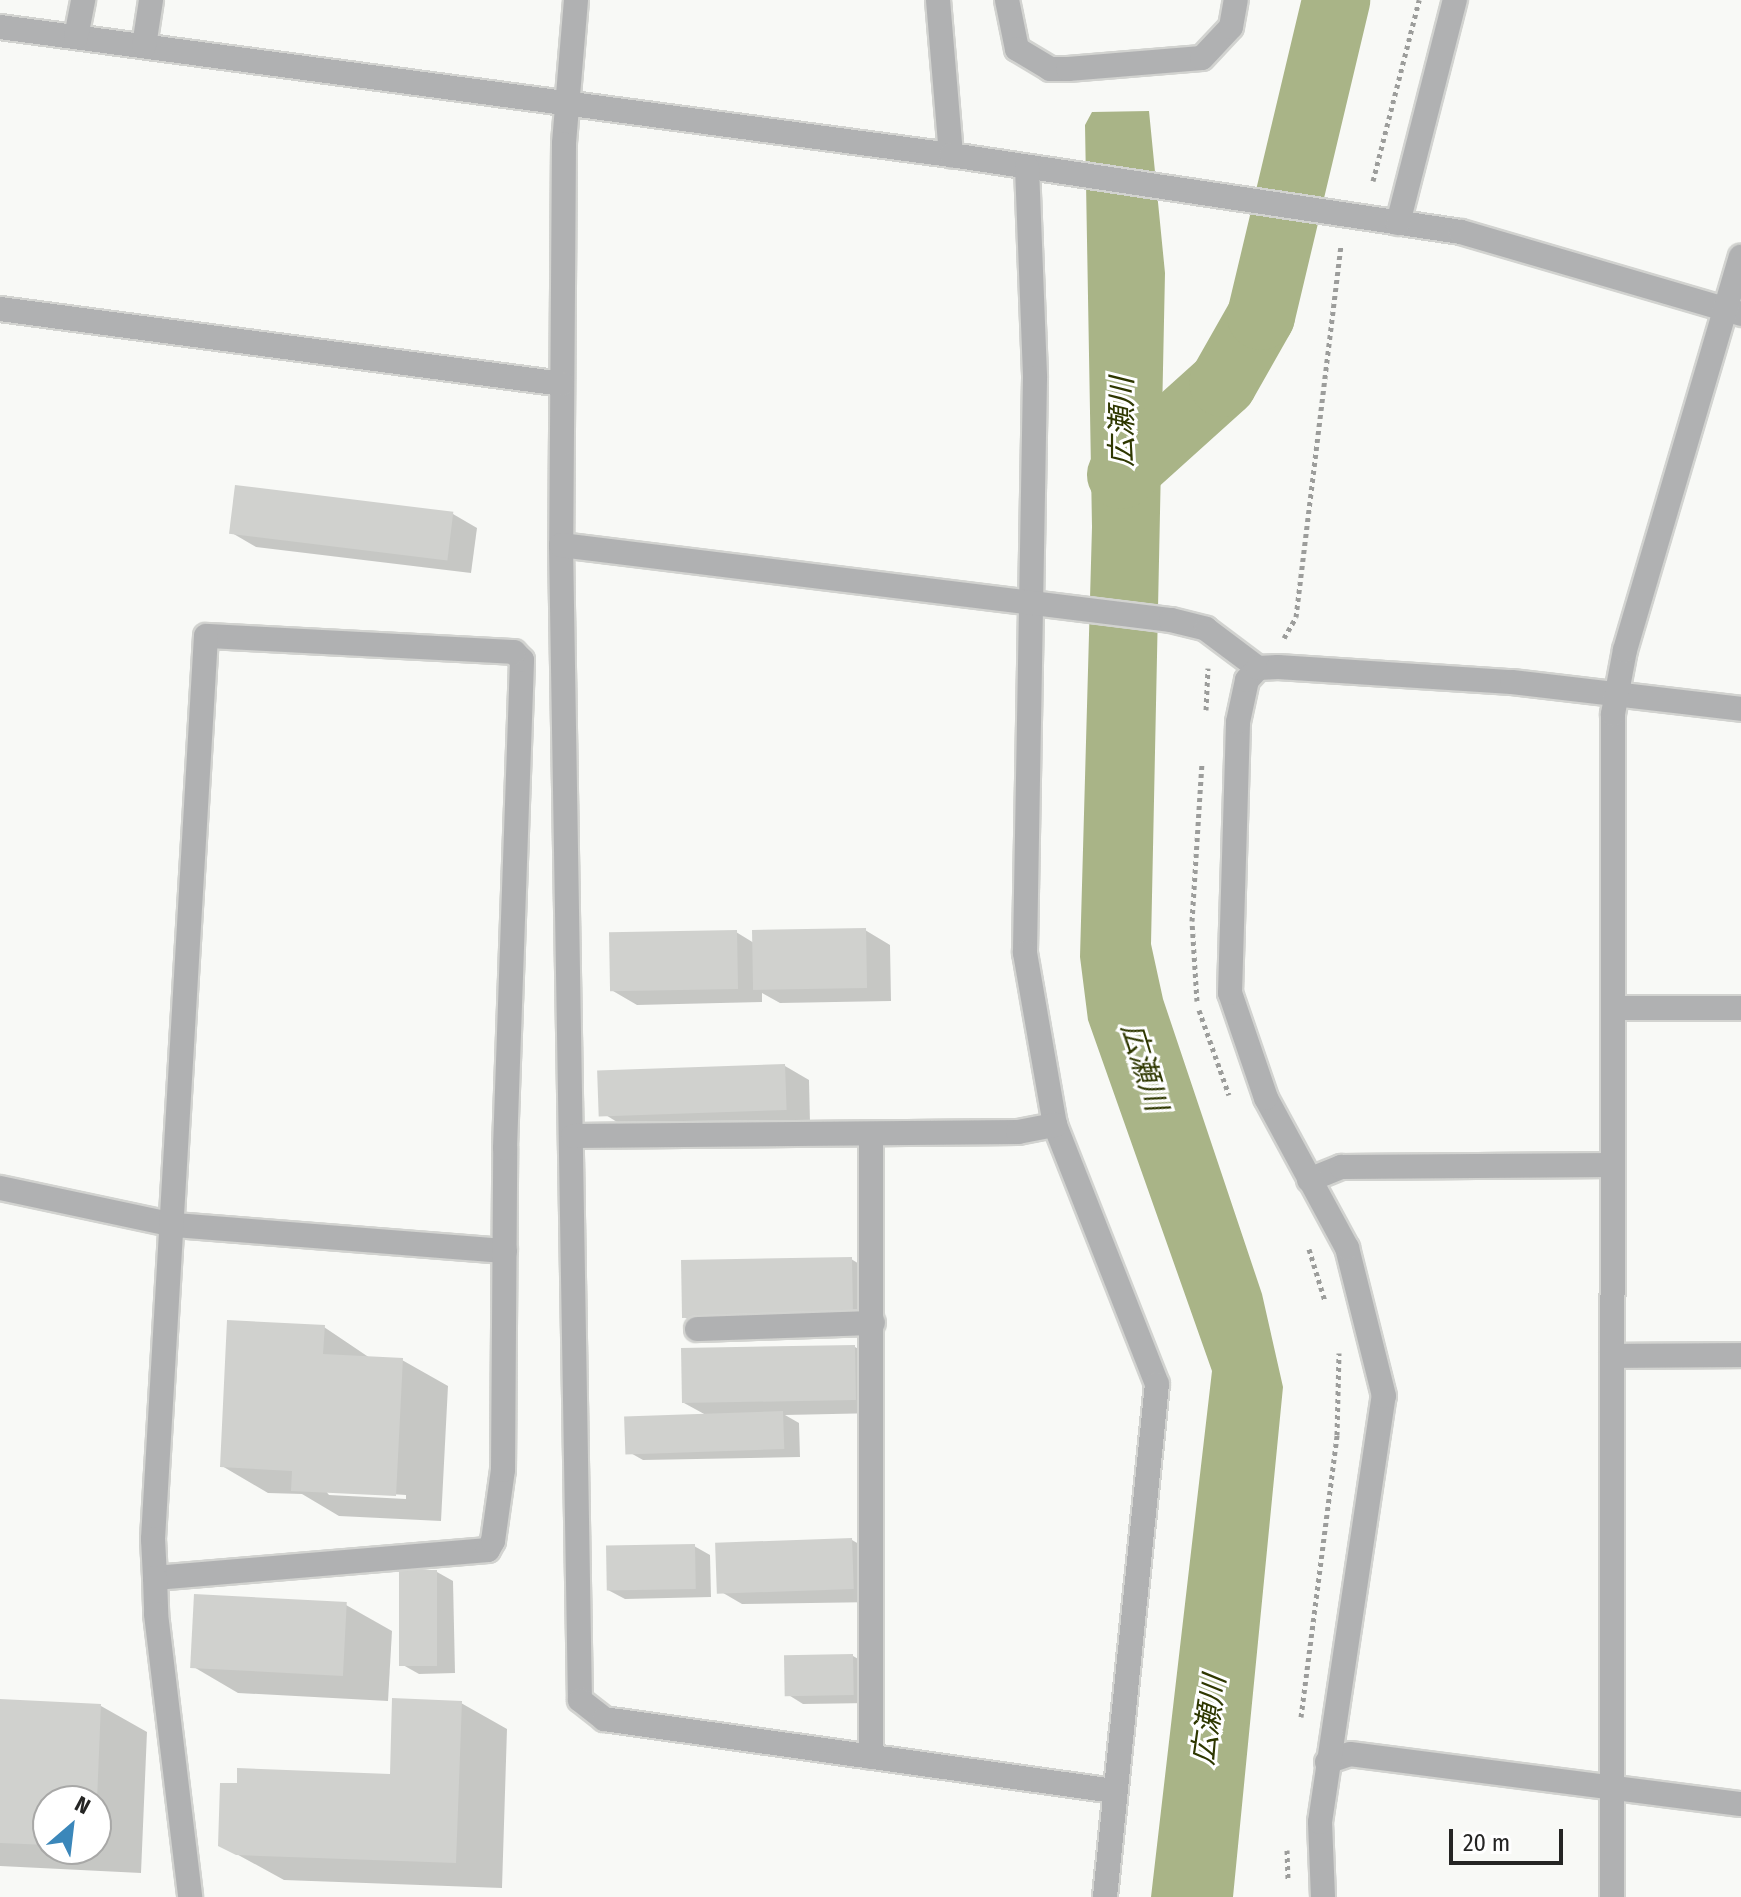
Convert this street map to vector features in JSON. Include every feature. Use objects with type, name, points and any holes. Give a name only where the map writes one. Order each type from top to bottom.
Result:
[{"type":"street","points":[[76,37],[83,0]]},
{"type":"street","points":[[144,46],[151,0]]},
{"type":"street","points":[[576,0],[565,103],[561,545],[580,1700],[604,1719],[1114,1791]]},
{"type":"street","points":[[938,0],[951,155]]},
{"type":"street","points":[[1007,0],[1017,49],[1050,69],[1202,58],[1231,27],[1236,0]]},
{"type":"street","points":[[1398,223],[1455,0]]},
{"type":"street","points":[[0,27],[951,155],[1398,223],[1487,238],[1733,312]]},
{"type":"street","points":[[1027,167],[1035,378],[1026,605],[1025,953],[1055,1125],[1157,1384],[1105,1897]]},
{"type":"street","points":[[1612,1897],[1616,695],[1733,312],[1741,257]]},
{"type":"street","points":[[0,309],[562,384]]},
{"type":"street","points":[[561,545],[1026,605],[1171,620],[1206,629],[1268,668],[1616,695],[1741,709]]},
{"type":"street","points":[[155,1578],[488,1550],[503,1470],[505,1251],[522,660],[514,652],[206,636],[155,1578],[190,1897]]},
{"type":"street","points":[[1268,668],[1240,699],[1226,962],[1249,1061],[1358,1279],[1384,1396],[1327,1762],[1319,1833],[1323,1897]]},
{"type":"street","points":[[1613,1008],[1741,1008]]},
{"type":"street","points":[[573,1136],[1018,1132],[1055,1125]]},
{"type":"street","points":[[871,1135],[871,1757]]},
{"type":"street","points":[[1309,1180],[1341,1167],[1613,1165]]},
{"type":"street","points":[[0,1188],[174,1225],[505,1251]]},
{"type":"street","points":[[697,1329],[873,1323]]},
{"type":"street","points":[[1612,1356],[1741,1355]]},
{"type":"street","points":[[1327,1762],[1350,1754],[1612,1791],[1741,1804]]},
{"type":"path","points":[[1373,182],[1419,0]]},
{"type":"path","points":[[1268,668],[1296,617],[1338,216]]},
{"type":"path","points":[[1310,1252],[1326,1307]]},
{"type":"path","points":[[1300,1727],[1337,1435],[1335,1335]]},
{"type":"path","points":[[1287,1845],[1289,1897]]},
{"type":"water","name":"広瀬川","points":[[1149,111],[1165,273],[1151,944],[1163,999],[1262,1294],[1283,1387],[1233,1897],[1151,1897],[1212,1371],[1088,1020],[1080,957],[1092,527],[1085,125],[1092,112]]},
{"type":"building","points":[[235,485],[453,512],[447,560],[229,534]]},
{"type":"building","points":[[866,928],[867,988],[753,990],[752,930]]},
{"type":"building","points":[[737,930],[738,989],[610,991],[609,932]]},
{"type":"building","points":[[785,1064],[787,1110],[599,1117],[597,1071]]},
{"type":"building","points":[[852,1257],[853,1315],[682,1318],[681,1260]]},
{"type":"building","points":[[227,1320],[325,1325],[323,1354],[403,1358],[396,1496],[291,1491],[292,1471],[220,1467]]},
{"type":"building","points":[[855,1345],[856,1400],[682,1403],[681,1348]]},
{"type":"building","points":[[783,1411],[784,1449],[625,1455],[624,1417]]},
{"type":"building","points":[[852,1538],[854,1589],[717,1594],[715,1543]]},
{"type":"building","points":[[695,1544],[696,1589],[607,1591],[606,1546]]},
{"type":"building","points":[[399,1570],[437,1570],[437,1666],[399,1666]]},
{"type":"building","points":[[194,1594],[347,1602],[343,1676],[190,1668]]},
{"type":"building","points":[[853,1654],[854,1695],[785,1696],[784,1655]]},
{"type":"building","points":[[392,1698],[462,1701],[456,1863],[236,1855],[218,1846],[220,1783],[237,1783],[237,1768],[390,1774]]},
{"type":"building","points":[[0,1699],[101,1704],[98,1785],[32,1785],[32,1844],[0,1843]]},
{"type":"waterway","name":"広瀬川","points":[[1121,475],[1223,383],[1261,316],[1336,0]]}]
